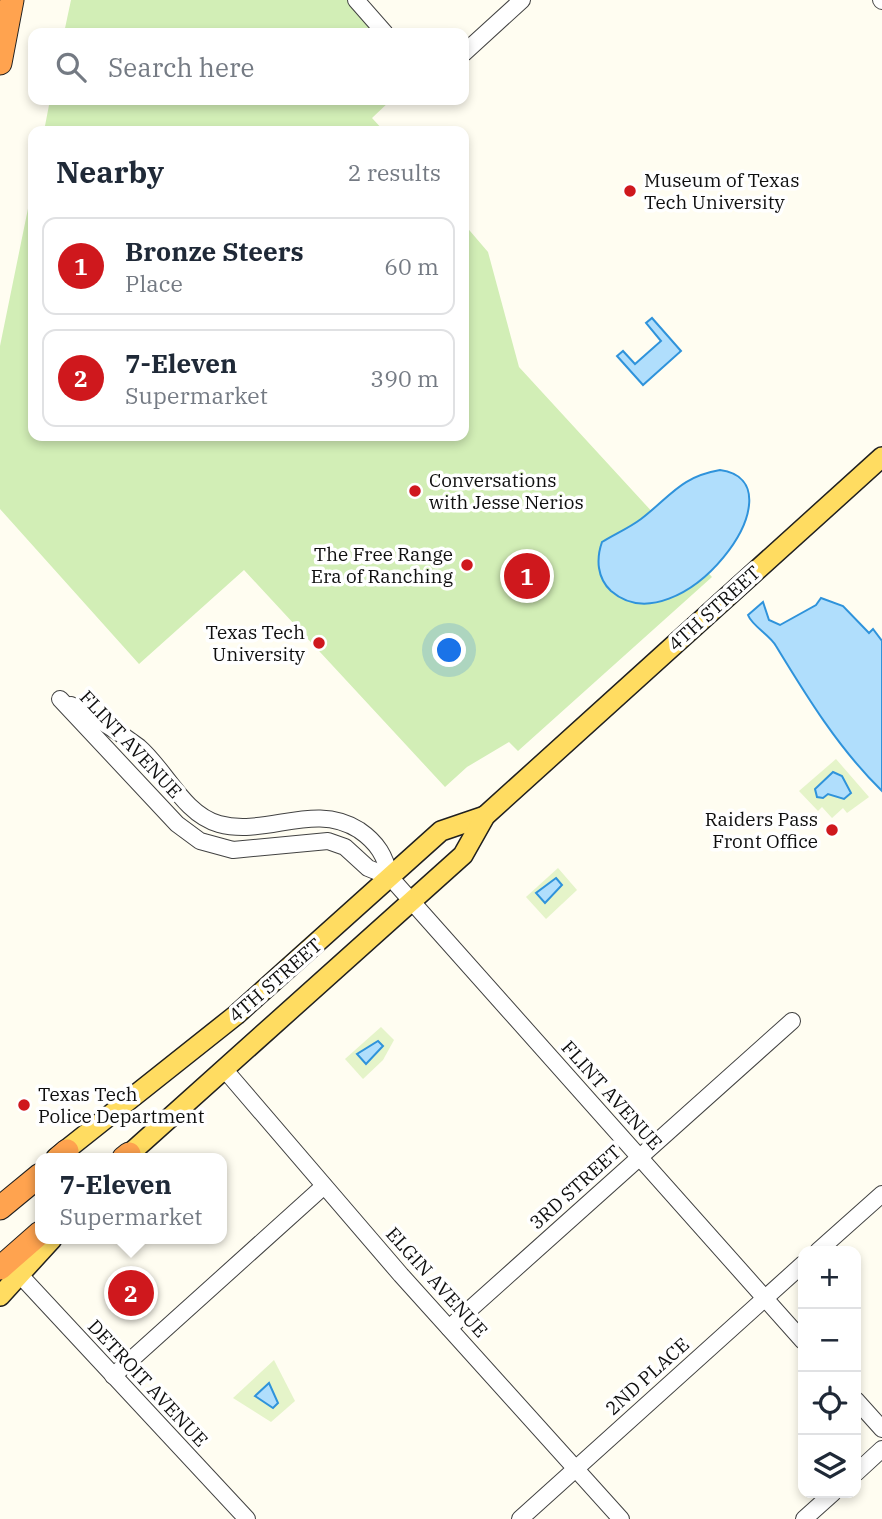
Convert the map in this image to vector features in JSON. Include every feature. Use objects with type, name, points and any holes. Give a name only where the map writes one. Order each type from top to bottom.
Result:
[{"type":"highway","points":[[0,63],[12,0]]},
{"type":"highway","points":[[0,1208],[35,1179]]},
{"type":"highway","points":[[10,1271],[35,1239]]},
{"type":"main road","name":"4TH STREET","points":[[131,1153],[463,855],[485,816],[882,457]]},
{"type":"main road","name":"4TH STREET","points":[[65,1153],[236,1015],[441,831],[485,816]]},
{"type":"main road","points":[[0,1193],[35,1172]]},
{"type":"main road","points":[[0,1296],[10,1271],[45,1244]]},
{"type":"street","points":[[356,0],[381,28]]},
{"type":"street","points":[[469,48],[522,0]]},
{"type":"street","name":"FLINT AVENUE","points":[[390,877],[384,854],[367,835],[337,819],[315,817],[243,827],[208,819],[192,807],[138,747],[60,699],[177,824],[200,841],[233,850],[328,841],[345,846],[368,868],[390,877],[798,1335]]},
{"type":"street","name":"3RD STREET","points":[[449,1328],[792,1021]]},
{"type":"street","name":"ELGIN AVENUE","points":[[225,1070],[449,1328],[621,1519]]},
{"type":"street","points":[[113,1376],[324,1186]]},
{"type":"street","points":[[824,1246],[882,1194]]},
{"type":"street","name":"2ND PLACE","points":[[520,1519],[798,1268]]},
{"type":"street","name":"DETROIT AVENUE","points":[[10,1271],[247,1519]]},
{"type":"street","points":[[861,1406],[882,1429]]},
{"type":"street","points":[[861,1468],[882,1449]]},
{"type":"street","points":[[804,1519],[827,1498]]},
{"type":"green space","points":[[71,0],[348,0],[373,28],[65,28]]},
{"type":"green space","points":[[49,105],[386,105],[372,118],[379,126],[45,126]]},
{"type":"green space","points":[[28,209],[28,441],[469,441],[469,230],[488,252],[519,367],[712,577],[518,751],[509,742],[467,767],[445,787],[244,570],[139,664],[0,509],[0,346]]},
{"type":"green space","points":[[836,759],[869,797],[847,813],[843,808],[832,818],[822,807],[818,811],[799,791]]},
{"type":"green space","points":[[558,868],[577,890],[546,919],[526,897]]},
{"type":"green space","points":[[381,1027],[394,1040],[383,1060],[363,1079],[345,1059]]},
{"type":"green space","points":[[274,1360],[295,1401],[271,1422],[233,1398]]},
{"type":"water","points":[[652,318],[681,351],[643,385],[617,356],[623,351],[635,364],[661,341],[646,323]]},
{"type":"water","points":[[720,470],[743,481],[749,502],[742,529],[724,557],[698,582],[669,599],[639,603],[611,591],[606,586],[599,568],[602,542],[641,519],[685,483],[695,477]]},
{"type":"water","points":[[821,598],[843,606],[869,633],[873,629],[882,641],[882,791],[838,740],[773,642],[748,615],[763,602],[769,620],[780,625],[816,605]]},
{"type":"water","points":[[833,772],[842,776],[851,793],[844,799],[828,794],[823,798],[817,797],[815,789]]},
{"type":"water","points":[[556,878],[562,885],[545,903],[536,893]]},
{"type":"water","points":[[378,1041],[383,1046],[366,1064],[357,1054]]},
{"type":"water","points":[[269,1383],[278,1403],[273,1408],[255,1396]]},
{"type":"place","name":"Museum of Texas Tech University","points":[[630,191]]},
{"type":"place","name":"Conversations with Jesse Nerios","points":[[415,491]]},
{"type":"place","name":"The Free Range Era of Ranching","points":[[467,565]]},
{"type":"place","name":"Bronze Steers","points":[[527,576]]},
{"type":"place","name":"Texas Tech University","points":[[319,643]]},
{"type":"place","name":"Raiders Pass Front Office","points":[[832,830]]},
{"type":"place","name":"Texas Tech Police Department","points":[[24,1105]]},
{"type":"place","name":"7-Eleven","points":[[131,1293]]}]
